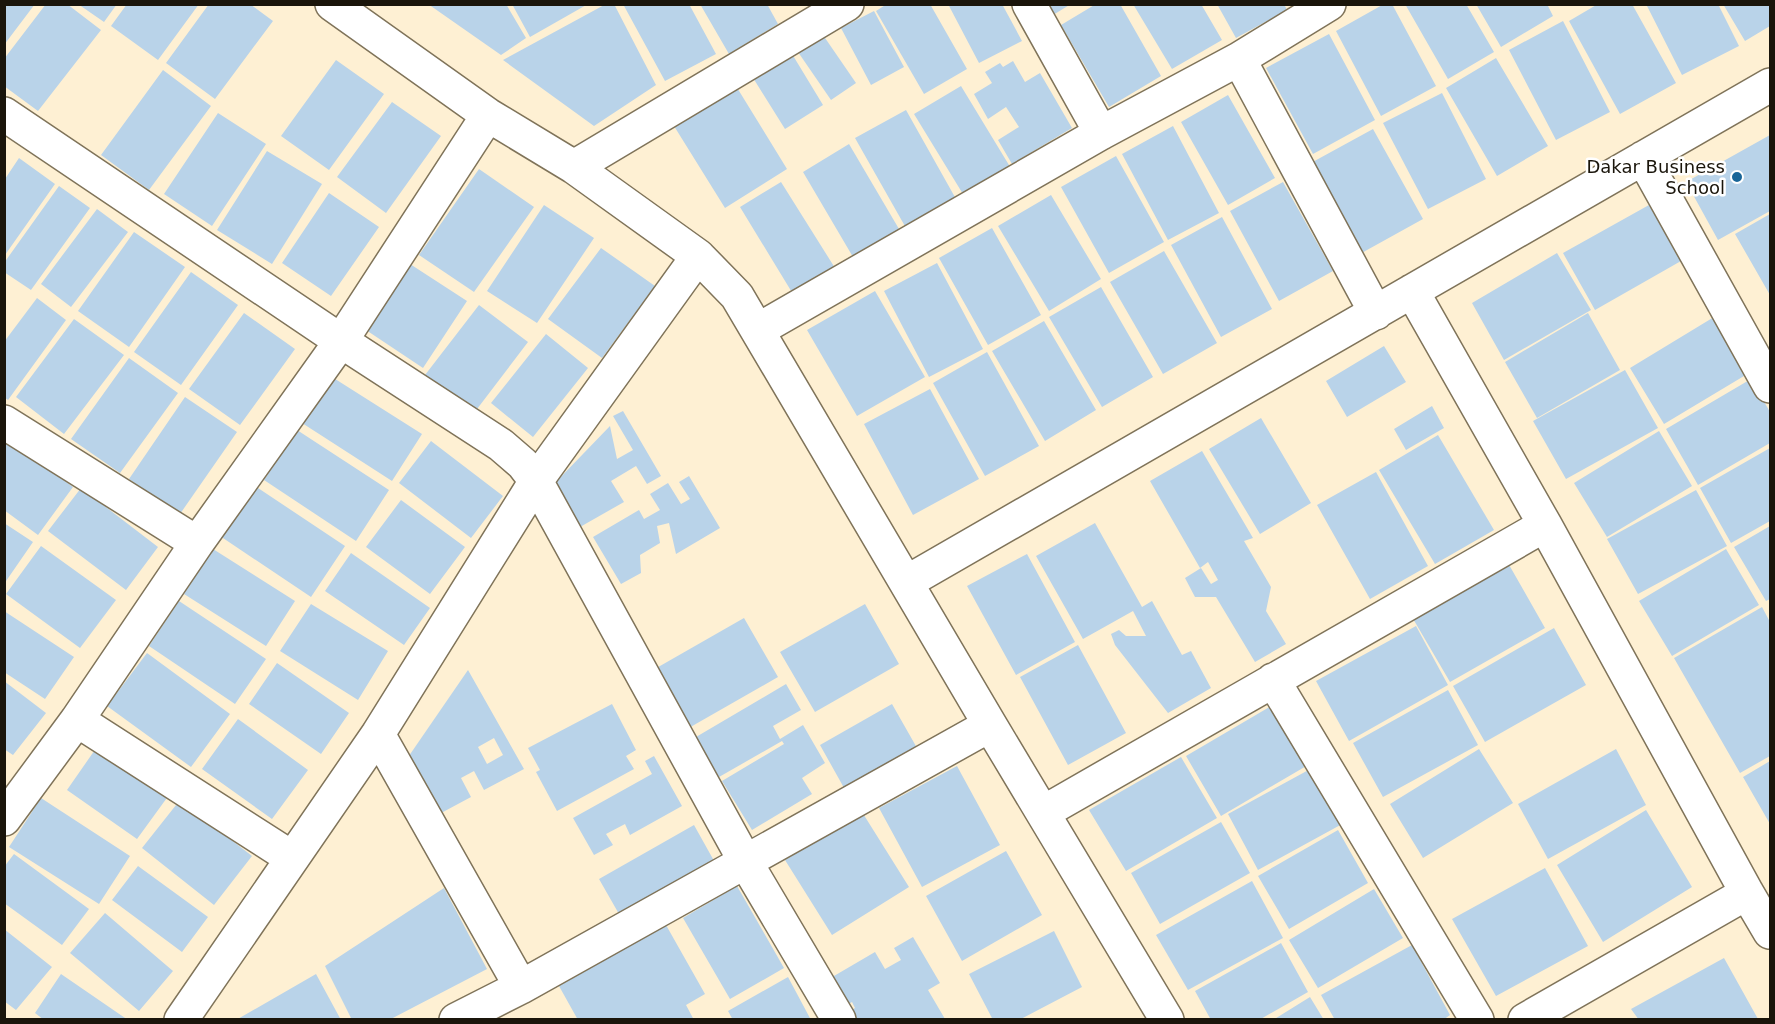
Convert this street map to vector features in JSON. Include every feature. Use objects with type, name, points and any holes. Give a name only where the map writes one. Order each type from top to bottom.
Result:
[{"type":"street","points":[[574,167],[847,4]]},
{"type":"street","points":[[1029,4],[1101,133]]},
{"type":"street","points":[[758,330],[1101,133],[1239,59],[1329,4]]},
{"type":"street","points":[[346,8],[488,115],[574,167],[698,256],[737,296],[1167,1020]]},
{"type":"street","points":[[1239,59],[1376,313]]},
{"type":"street","points":[[907,582],[1770,85]]},
{"type":"street","points":[[4,114],[341,341],[501,445],[523,464],[536,481],[745,861],[839,1020]]},
{"type":"street","points":[[4,819],[77,720],[197,543],[341,341],[488,115]]},
{"type":"street","points":[[1643,158],[1770,386]]},
{"type":"street","points":[[181,1020],[378,735],[536,481],[698,256]]},
{"type":"street","points":[[1412,291],[1545,525],[1770,932]]},
{"type":"street","points":[[4,422],[197,543]]},
{"type":"street","points":[[1044,812],[1545,525]]},
{"type":"street","points":[[1273,680],[1477,1020]]},
{"type":"street","points":[[77,720],[292,858]]},
{"type":"street","points":[[456,1020],[521,987],[990,725]]},
{"type":"street","points":[[378,735],[521,987]]},
{"type":"street","points":[[1525,1020],[1747,893]]},
{"type":"building","points":[[4,4],[35,4],[4,45]]},
{"type":"building","points":[[46,4],[67,4],[101,30],[38,111],[4,86],[4,59]]},
{"type":"building","points":[[78,4],[117,4],[104,22]]},
{"type":"building","points":[[127,4],[199,4],[158,60],[111,26]]},
{"type":"building","points":[[209,4],[250,4],[273,21],[215,99],[166,63]]},
{"type":"building","points":[[428,4],[506,4],[526,38],[501,55]]},
{"type":"building","points":[[512,4],[588,4],[530,37]]},
{"type":"building","points":[[606,4],[614,4],[656,85],[594,126],[503,60]]},
{"type":"building","points":[[623,4],[689,4],[716,54],[665,81]]},
{"type":"building","points":[[700,4],[767,4],[778,24],[729,54]]},
{"type":"building","points":[[887,4],[930,4],[967,69],[924,94],[876,11]]},
{"type":"building","points":[[948,4],[1002,4],[1022,41],[979,63]]},
{"type":"building","points":[[1047,4],[1071,4],[1053,15]]},
{"type":"building","points":[[1096,4],[1120,4],[1161,76],[1109,107],[1061,25]]},
{"type":"building","points":[[1133,4],[1201,4],[1222,40],[1172,69]]},
{"type":"building","points":[[1217,4],[1284,4],[1287,10],[1236,38]]},
{"type":"building","points":[[1384,4],[1392,4],[1436,86],[1381,116],[1336,31]]},
{"type":"building","points":[[1405,4],[1466,4],[1494,52],[1448,79]]},
{"type":"building","points":[[1476,4],[1547,4],[1553,16],[1501,47]]},
{"type":"building","points":[[1598,4],[1632,4],[1676,83],[1620,114],[1569,21]]},
{"type":"building","points":[[1646,4],[1718,4],[1739,46],[1682,75]]},
{"type":"building","points":[[1723,4],[1770,4],[1770,26],[1745,41]]},
{"type":"building","points":[[874,11],[904,67],[871,85],[841,28]]},
{"type":"building","points":[[1563,21],[1610,112],[1556,140],[1509,50]]},
{"type":"building","points":[[1329,34],[1375,120],[1313,154],[1266,68]]},
{"type":"building","points":[[823,35],[856,83],[831,100],[798,52]]},
{"type":"building","points":[[789,49],[823,105],[785,129],[750,73]]},
{"type":"building","points":[[1496,58],[1548,146],[1497,176],[1446,88]]},
{"type":"building","points":[[336,60],[384,94],[329,170],[281,136]]},
{"type":"building","points":[[1013,61],[1025,82],[1040,73],[1072,128],[1012,164],[998,140],[1019,127],[1006,107],[988,119],[974,94],[992,83],[985,72],[1000,63],[1003,67]]},
{"type":"building","points":[[163,70],[211,106],[149,190],[101,155]]},
{"type":"building","points":[[736,86],[787,169],[725,208],[674,126]]},
{"type":"building","points":[[961,86],[1012,170],[966,199],[914,114]]},
{"type":"building","points":[[1442,93],[1486,179],[1428,209],[1383,123]]},
{"type":"building","points":[[1228,95],[1275,178],[1228,205],[1181,122]]},
{"type":"building","points":[[392,102],[441,136],[386,213],[337,177]]},
{"type":"building","points":[[906,110],[956,199],[906,228],[855,138]]},
{"type":"building","points":[[218,113],[266,144],[212,226],[164,194]]},
{"type":"building","points":[[1173,126],[1219,213],[1168,240],[1122,154]]},
{"type":"building","points":[[1373,129],[1423,219],[1358,255],[1309,164]]},
{"type":"building","points":[[1770,135],[1770,211],[1718,240],[1686,182]]},
{"type":"building","points":[[849,144],[899,229],[853,257],[803,172]]},
{"type":"building","points":[[267,151],[322,184],[272,264],[217,230]]},
{"type":"building","points":[[1116,156],[1164,242],[1109,273],[1061,187]]},
{"type":"building","points":[[19,158],[55,184],[5,255],[5,179]]},
{"type":"building","points":[[479,169],[534,207],[474,292],[419,255]]},
{"type":"building","points":[[781,182],[835,268],[793,294],[740,207]]},
{"type":"building","points":[[1283,182],[1333,271],[1279,301],[1230,211]]},
{"type":"building","points":[[59,186],[90,208],[31,290],[4,272],[4,263]]},
{"type":"building","points":[[329,193],[379,227],[331,296],[282,263]]},
{"type":"building","points":[[1051,195],[1101,279],[1049,311],[998,226]]},
{"type":"building","points":[[544,205],[594,238],[537,323],[487,291]]},
{"type":"building","points":[[1649,205],[1681,261],[1595,310],[1563,253]]},
{"type":"building","points":[[97,209],[128,232],[71,307],[41,284]]},
{"type":"building","points":[[1770,214],[1770,295],[1735,234]]},
{"type":"building","points":[[1222,217],[1272,309],[1221,337],[1171,245]]},
{"type":"building","points":[[992,228],[1041,315],[988,345],[939,258]]},
{"type":"building","points":[[134,232],[185,267],[129,347],[78,311]]},
{"type":"building","points":[[601,248],[655,286],[602,358],[548,319]]},
{"type":"building","points":[[1164,251],[1217,343],[1163,374],[1110,282]]},
{"type":"building","points":[[1557,253],[1591,310],[1504,360],[1472,303]]},
{"type":"building","points":[[937,263],[983,349],[929,377],[884,291]]},
{"type":"building","points":[[410,264],[467,301],[423,368],[366,330]]},
{"type":"building","points":[[191,272],[238,305],[181,385],[134,352]]},
{"type":"building","points":[[1101,287],[1153,377],[1102,407],[1049,317]]},
{"type":"building","points":[[875,291],[925,377],[857,416],[807,330]]},
{"type":"building","points":[[37,298],[66,320],[8,400],[4,397],[4,342]]},
{"type":"building","points":[[479,305],[528,342],[474,413],[425,375]]},
{"type":"building","points":[[244,313],[295,349],[240,425],[189,389]]},
{"type":"building","points":[[1588,313],[1620,370],[1537,418],[1505,362]]},
{"type":"building","points":[[1714,317],[1749,373],[1664,424],[1630,368]]},
{"type":"building","points":[[74,319],[124,355],[64,434],[16,397]]},
{"type":"building","points":[[1044,321],[1096,410],[1045,441],[992,351]]},
{"type":"building","points":[[546,334],[588,368],[533,437],[491,403]]},
{"type":"building","points":[[1384,346],[1406,382],[1347,417],[1326,381]]},
{"type":"building","points":[[987,352],[1039,446],[985,476],[933,383]]},
{"type":"building","points":[[129,358],[178,393],[120,473],[71,439]]},
{"type":"building","points":[[1625,370],[1658,428],[1566,479],[1533,421]]},
{"type":"building","points":[[332,377],[422,434],[392,481],[302,423]]},
{"type":"building","points":[[1751,379],[1770,412],[1770,443],[1698,485],[1666,429]]},
{"type":"building","points":[[930,389],[979,479],[913,515],[864,424]]},
{"type":"building","points":[[185,397],[237,432],[180,514],[129,479]]},
{"type":"building","points":[[1432,406],[1444,428],[1406,450],[1394,429]]},
{"type":"building","points":[[623,411],[661,476],[647,484],[636,466],[611,481],[624,502],[580,527],[554,484],[610,426],[617,459],[633,450],[613,416]]},
{"type":"building","points":[[1261,418],[1311,503],[1260,534],[1209,449]]},
{"type":"building","points":[[297,430],[389,490],[356,541],[264,480]]},
{"type":"building","points":[[1659,431],[1692,486],[1607,537],[1574,483]]},
{"type":"building","points":[[1438,435],[1494,530],[1435,564],[1379,470]]},
{"type":"building","points":[[4,436],[73,487],[38,535],[4,510]]},
{"type":"building","points":[[431,441],[503,496],[471,538],[399,483]]},
{"type":"building","points":[[1770,448],[1770,521],[1731,543],[1700,488]]},
{"type":"building","points":[[1202,451],[1253,538],[1244,541],[1271,587],[1266,611],[1286,644],[1255,662],[1216,597],[1195,597],[1185,578],[1201,568],[1211,584],[1218,580],[1208,562],[1200,568],[1150,481]]},
{"type":"building","points":[[1376,472],[1428,566],[1370,599],[1317,505]]},
{"type":"building","points":[[689,476],[720,528],[676,554],[669,523],[657,526],[660,543],[640,555],[641,573],[621,584],[593,537],[639,510],[644,519],[660,510],[650,494],[668,483],[681,504],[690,499],[679,482]]},
{"type":"building","points":[[255,486],[345,546],[311,597],[220,536]]},
{"type":"building","points":[[81,488],[158,547],[126,590],[48,531]]},
{"type":"building","points":[[1696,490],[1727,546],[1638,594],[1607,539]]},
{"type":"building","points":[[401,500],[465,547],[430,594],[366,547]]},
{"type":"building","points":[[4,523],[33,542],[4,584]]},
{"type":"building","points":[[1095,523],[1142,607],[1152,601],[1182,655],[1191,651],[1211,688],[1168,713],[1115,645],[1111,634],[1119,630],[1126,636],[1146,636],[1133,611],[1083,639],[1036,556]]},
{"type":"building","points":[[1770,526],[1770,599],[1766,601],[1734,547]]},
{"type":"building","points":[[41,546],[116,600],[80,648],[6,594]]},
{"type":"building","points":[[213,549],[295,601],[266,646],[184,594]]},
{"type":"building","points":[[1726,549],[1759,605],[1672,656],[1639,601]]},
{"type":"building","points":[[351,553],[430,608],[404,645],[325,591]]},
{"type":"building","points":[[1027,554],[1075,642],[1016,675],[967,586]]},
{"type":"building","points":[[1508,563],[1545,628],[1450,682],[1412,617]]},
{"type":"building","points":[[179,601],[266,659],[235,704],[149,646]]},
{"type":"building","points":[[311,604],[388,651],[358,700],[280,651]]},
{"type":"building","points":[[865,604],[899,664],[815,712],[780,652]]},
{"type":"building","points":[[1762,607],[1770,622],[1770,756],[1740,773],[1674,658]]},
{"type":"building","points":[[4,611],[74,657],[45,699],[4,672]]},
{"type":"building","points":[[744,618],[778,677],[687,729],[653,670]]},
{"type":"building","points":[[1416,626],[1448,685],[1349,741],[1316,681]]},
{"type":"building","points":[[1554,628],[1586,685],[1485,742],[1453,686]]},
{"type":"building","points":[[1078,645],[1126,733],[1068,765],[1020,677]]},
{"type":"building","points":[[147,653],[230,714],[191,767],[107,706]]},
{"type":"building","points":[[277,663],[349,713],[321,754],[249,704]]},
{"type":"building","points":[[468,670],[524,769],[484,790],[474,771],[461,778],[471,797],[430,819],[402,766]],"holes":[[[494,738],[503,755],[487,764],[478,747]]]},
{"type":"building","points":[[4,681],[46,713],[13,755],[4,749]]},
{"type":"building","points":[[786,684],[801,710],[773,726],[780,739],[803,725],[825,763],[802,778],[812,794],[752,830],[722,781],[784,744],[782,741],[719,777],[696,737]]},
{"type":"building","points":[[1448,690],[1478,745],[1383,797],[1353,743]]},
{"type":"building","points":[[612,704],[636,750],[626,756],[634,769],[557,811],[536,772],[540,770],[528,748]]},
{"type":"building","points":[[892,704],[921,755],[848,795],[820,745]]},
{"type":"building","points":[[1273,705],[1308,765],[1221,816],[1186,756]]},
{"type":"building","points":[[238,719],[308,770],[272,819],[202,769]]},
{"type":"building","points":[[99,744],[169,795],[137,839],[67,790]]},
{"type":"building","points":[[1479,749],[1513,803],[1423,858],[1390,804]]},
{"type":"building","points":[[1616,749],[1646,805],[1548,859],[1518,804]]},
{"type":"building","points":[[654,756],[682,806],[630,835],[625,824],[606,834],[613,845],[594,855],[573,818],[652,774],[645,761]]},
{"type":"building","points":[[1181,757],[1217,818],[1126,871],[1089,810]]},
{"type":"building","points":[[1770,761],[1770,824],[1743,777]]},
{"type":"building","points":[[957,766],[1000,845],[922,887],[879,808]]},
{"type":"building","points":[[1314,767],[1344,823],[1258,870],[1228,814]]},
{"type":"building","points":[[41,798],[130,856],[99,904],[9,847]]},
{"type":"building","points":[[180,800],[252,856],[214,905],[142,848]]},
{"type":"building","points":[[1646,810],[1692,887],[1603,942],[1557,865]]},
{"type":"building","points":[[862,812],[909,887],[832,935],[785,860]]},
{"type":"building","points":[[1221,822],[1250,873],[1160,924],[1131,873]]},
{"type":"building","points":[[694,825],[718,868],[623,921],[599,879]]},
{"type":"building","points":[[1338,830],[1368,883],[1289,929],[1258,876]]},
{"type":"building","points":[[1006,851],[1042,915],[962,961],[926,896]]},
{"type":"building","points":[[14,854],[89,909],[62,945],[4,903],[4,867]]},
{"type":"building","points":[[138,866],[208,917],[182,952],[112,900]]},
{"type":"building","points":[[1545,868],[1588,946],[1496,996],[1452,919]]},
{"type":"building","points":[[1252,881],[1283,938],[1188,990],[1156,935]]},
{"type":"building","points":[[737,886],[784,968],[730,999],[683,918]]},
{"type":"building","points":[[444,888],[487,969],[389,1020],[352,1020],[325,966]]},
{"type":"building","points":[[1374,889],[1403,938],[1318,988],[1289,940]]},
{"type":"building","points":[[105,913],[173,971],[139,1011],[70,953]]},
{"type":"building","points":[[666,925],[705,994],[686,1005],[694,1020],[578,1020],[559,986]]},
{"type":"building","points":[[4,929],[52,967],[16,1010],[4,1001]]},
{"type":"building","points":[[1054,931],[1082,987],[1019,1020],[993,1020],[969,974]]},
{"type":"building","points":[[913,937],[940,983],[928,990],[945,1019],[848,1020],[845,1014],[855,1008],[852,1002],[837,1010],[822,983],[875,952],[885,969],[901,960],[894,948]]},
{"type":"building","points":[[1281,943],[1308,992],[1259,1020],[1211,1020],[1195,991]]},
{"type":"building","points":[[1412,945],[1450,1015],[1443,1020],[1335,1020],[1321,995]]},
{"type":"building","points":[[1724,958],[1757,1020],[1639,1020],[1631,1009]]},
{"type":"building","points":[[61,974],[128,1020],[44,1020],[35,1013]]},
{"type":"building","points":[[316,974],[341,1020],[236,1020]]},
{"type":"building","points":[[788,977],[811,1020],[733,1020],[728,1011]]},
{"type":"building","points":[[1310,997],[1324,1020],[1273,1020]]},
{"type":"place","name":"Dakar Business School","points":[[1737,177]]}]
